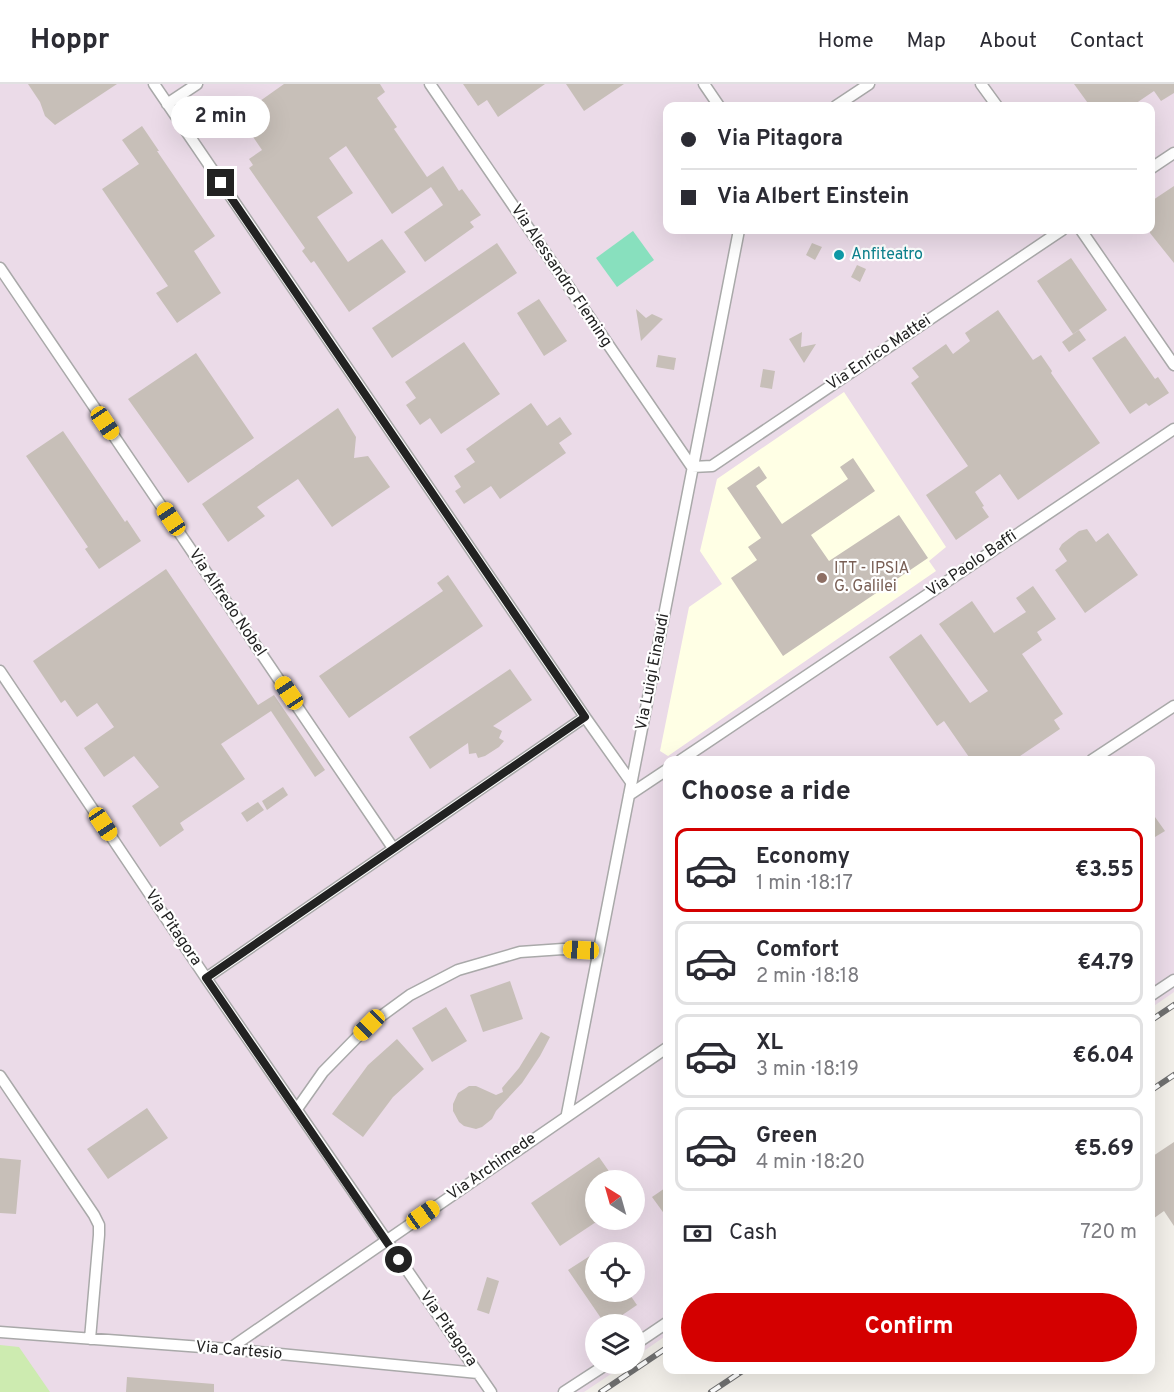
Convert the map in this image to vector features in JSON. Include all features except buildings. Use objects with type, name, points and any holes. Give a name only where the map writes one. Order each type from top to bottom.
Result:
[{"type":"street","points":[[154,84],[631,782]]},
{"type":"street","points":[[167,104],[197,84]]},
{"type":"street","name":"Via Alessandro Fleming","points":[[430,84],[692,467]]},
{"type":"street","points":[[704,84],[716,102]]},
{"type":"street","points":[[842,102],[868,84]]},
{"type":"street","points":[[981,84],[994,102]]},
{"type":"street","points":[[1155,166],[1174,153]]},
{"type":"street","name":"Via Luigi Einaudi","points":[[567,1114],[738,234]]},
{"type":"street","name":"Via Enrico Mattei","points":[[692,467],[712,466],[1056,234]]},
{"type":"street","points":[[1084,234],[1172,360]]},
{"type":"street","name":"Via Alfredo Nobel","points":[[0,268],[393,848]]},
{"type":"street","name":"Via Paolo Baffi","points":[[687,756],[1174,429]]},
{"type":"street","name":"Via Pitagora","points":[[0,671],[206,978],[491,1392]]},
{"type":"street","points":[[1098,756],[1174,705]]},
{"type":"street","points":[[206,978],[585,717]]},
{"type":"street","points":[[629,795],[663,772]]},
{"type":"street","points":[[297,1109],[323,1072],[369,1025],[420,990],[458,970],[520,952],[563,949],[599,951]]},
{"type":"street","points":[[1155,993],[1174,980]]},
{"type":"street","name":"Via Archimede","points":[[229,1349],[567,1114],[663,1050]]},
{"type":"street","points":[[0,1076],[99,1225],[90,1339]]},
{"type":"street","points":[[645,1338],[663,1325]]},
{"type":"street","name":"Via Cartesio","points":[[0,1332],[229,1349],[478,1373]]},
{"type":"street","points":[[564,1392],[592,1374]]},
{"type":"shaded area","points":[[0,84],[1174,84],[1174,992],[1155,1005],[1155,756],[663,756],[663,1338],[645,1350],[645,1314],[585,1314],[585,1374],[611,1374],[584,1392],[0,1392]]},
{"type":"shaded area","name":"ITT - IPSIA G. Galilei","points":[[844,392],[946,547],[929,561],[936,571],[668,756],[660,751],[689,607],[722,584],[700,551],[717,479]]},
{"type":"green space","points":[[633,231],[654,260],[617,287],[596,258]]},
{"type":"green space","points":[[0,1345],[19,1347],[50,1392],[0,1392]]},
{"type":"railway","points":[[1155,1018],[1174,1005]]},
{"type":"railway","points":[[1155,1088],[1174,1075]]},
{"type":"railway","points":[[601,1392],[663,1350]]},
{"type":"railway","points":[[711,1392],[738,1374]]},
{"type":"place","name":"Anfiteatro","points":[[839,255]]},
{"type":"place","name":"ITT - IPSIA G. Galilei","points":[[822,578]]},
{"type":"route","points":[[221,183],[585,717],[206,978],[399,1260]]}]
